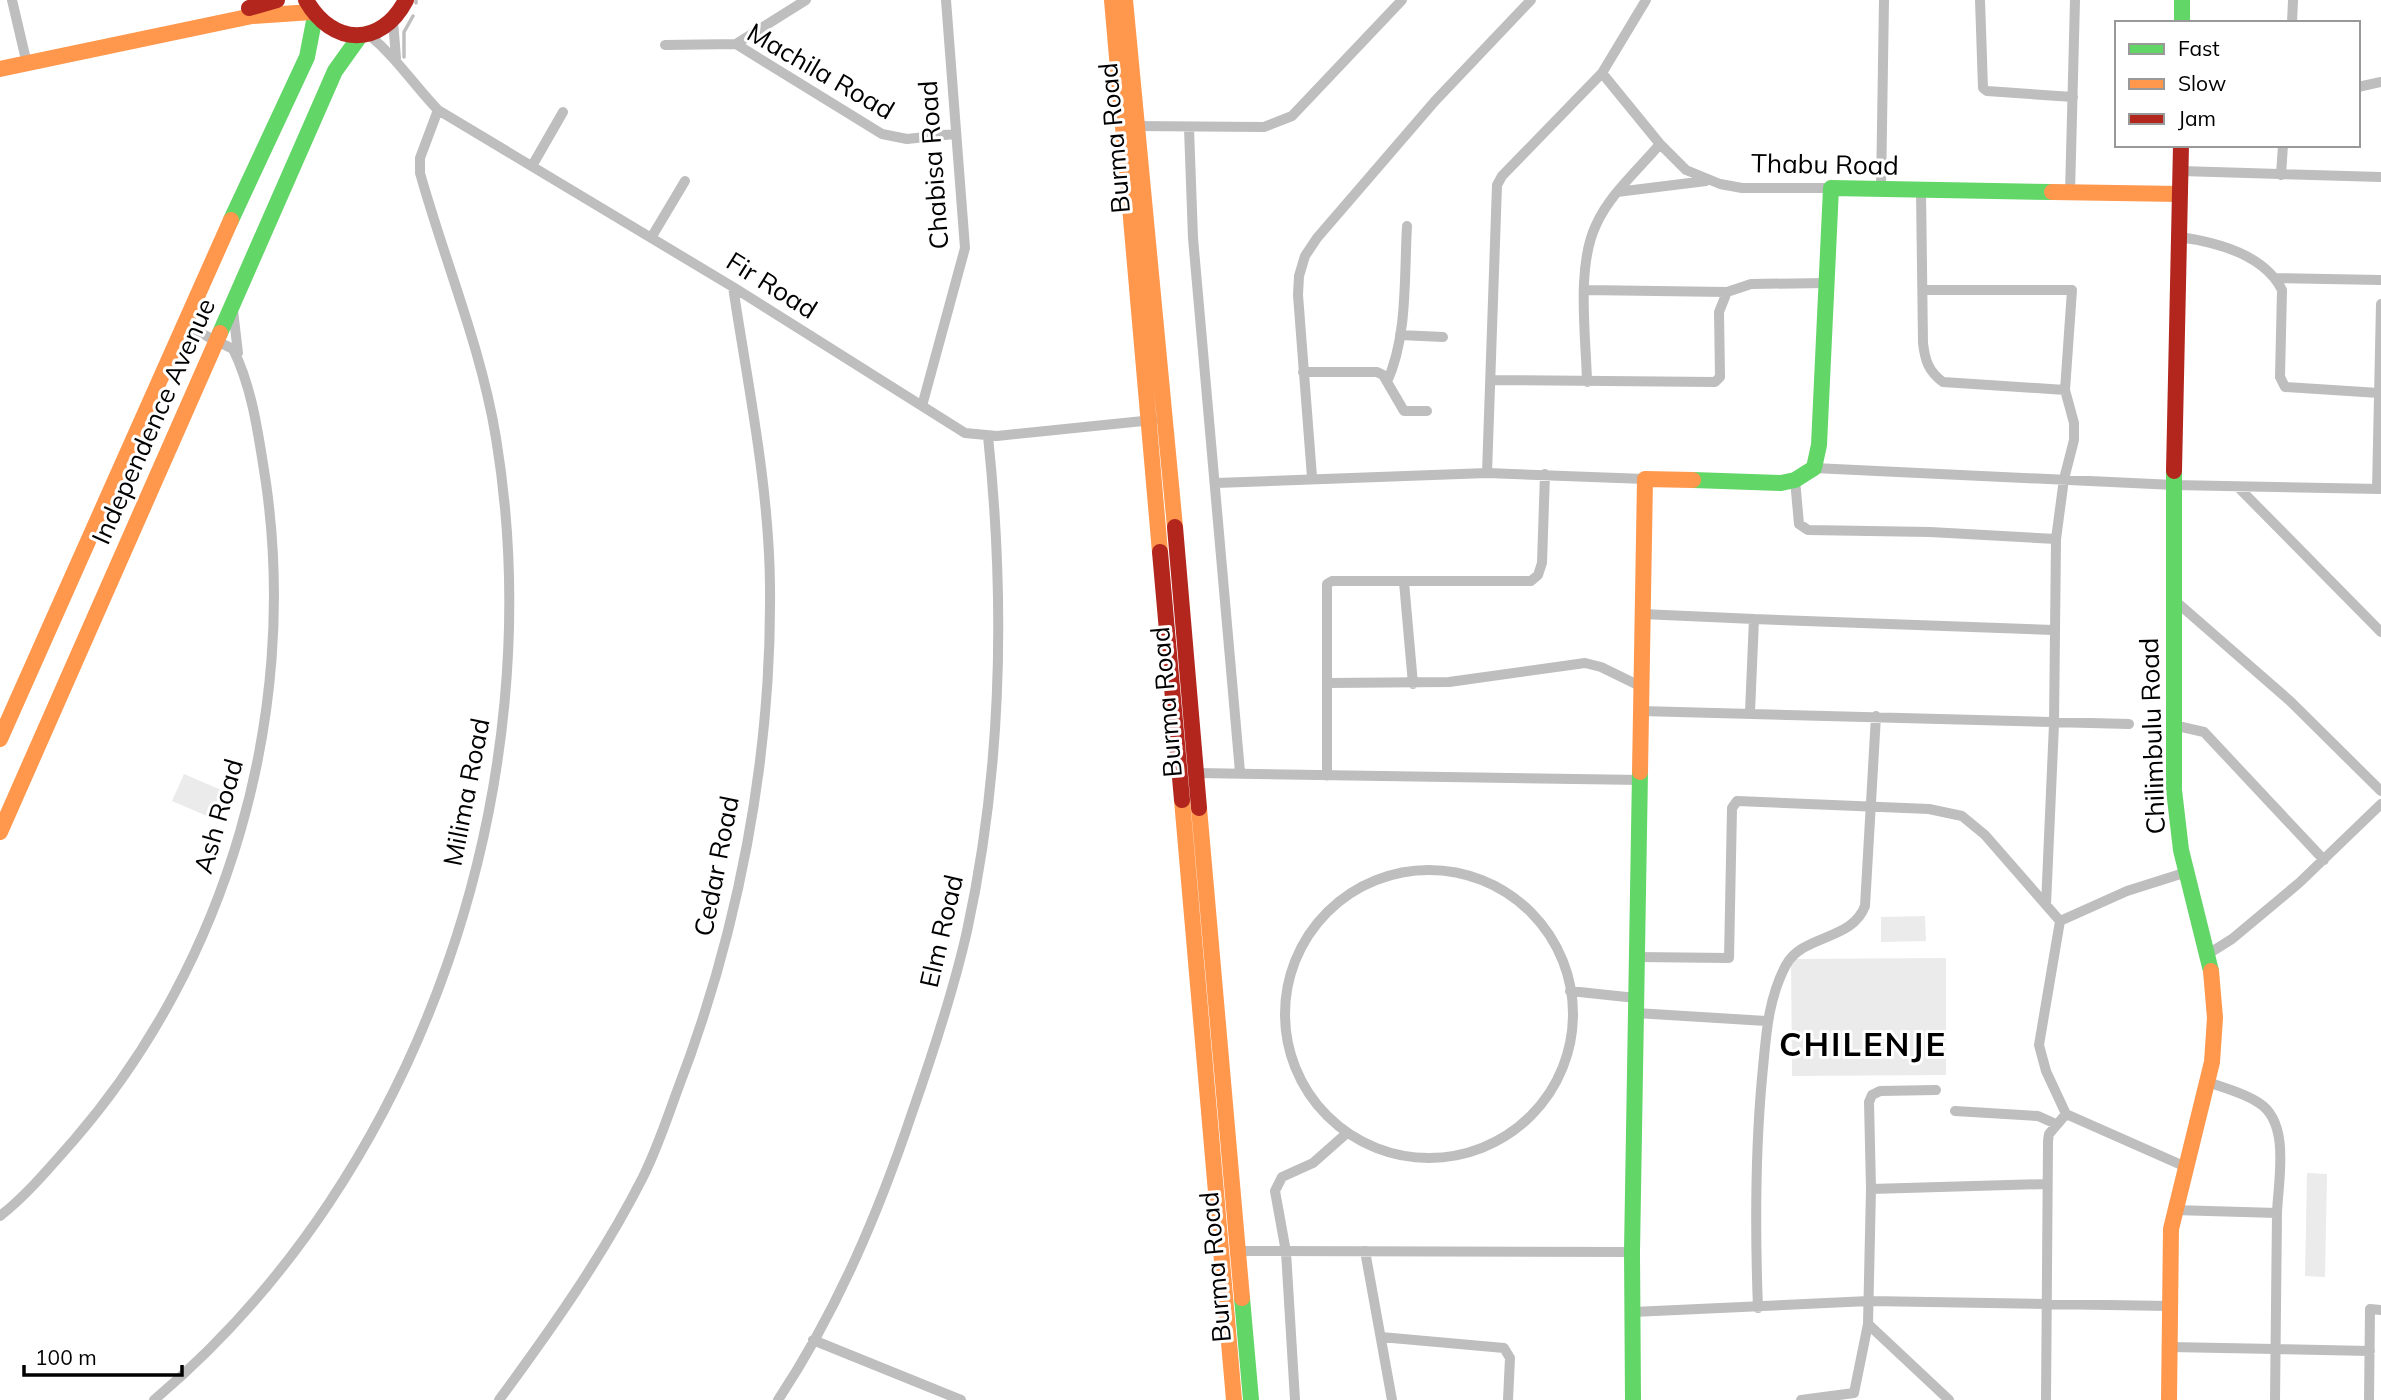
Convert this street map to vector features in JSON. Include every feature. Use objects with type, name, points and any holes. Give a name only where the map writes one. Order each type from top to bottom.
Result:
[{"type":"main road","points":[[0,69],[277,0]]},
{"type":"main road","points":[[0,61],[26,61],[252,16],[311,9],[330,30],[365,35],[393,21],[405,0]]},
{"type":"main road","name":"Burma Road","points":[[1112,0],[1129,126],[1197,773],[1251,1400]]},
{"type":"main road","name":"Burma Road","points":[[1125,0],[1129,126]]},
{"type":"main road","points":[[2182,0],[2182,21]]},
{"type":"main road","name":"Independence Avenue","points":[[0,738],[182,324],[307,57],[311,9]]},
{"type":"main road","name":"Independence Avenue","points":[[0,832],[335,71],[348,49],[365,35]]},
{"type":"main road","name":"Chilimbulu Road","points":[[2169,1400],[2168,1254],[2174,1210],[2208,1082],[2215,1018],[2208,954],[2187,872],[2175,808],[2174,485],[2182,147]]},
{"type":"main road","points":[[1633,1400],[1632,1252],[1645,479],[1781,483],[1795,480],[1814,468],[1819,445],[1831,188]]},
{"type":"main road","name":"Thabu Road","points":[[1831,188],[2180,194]]},
{"type":"main road","name":"Burma Road","points":[[1158,419],[1234,1400]]},
{"type":"street","points":[[12,0],[26,61]]},
{"type":"street","points":[[736,44],[806,0]]},
{"type":"street","name":"Chabisa Road","points":[[922,406],[965,248],[965,226],[954,134],[946,0]]},
{"type":"street","points":[[1129,126],[1264,127],[1292,117],[1402,0]]},
{"type":"street","points":[[1312,477],[1298,295],[1299,276],[1305,256],[1334,217],[1435,102],[1531,0]]},
{"type":"street","points":[[1487,472],[1497,185],[1502,176],[1602,73],[1646,0]]},
{"type":"street","points":[[1881,190],[1884,0]]},
{"type":"street","points":[[1980,0],[1983,88],[1987,91],[2073,96]]},
{"type":"street","points":[[2070,193],[2075,0]]},
{"type":"street","points":[[2291,21],[2293,0]]},
{"type":"street","name":"Fir Road","points":[[393,21],[396,58]]},
{"type":"street","name":"Fir Road","points":[[365,35],[396,58],[418,90],[439,110],[733,287],[965,433],[988,436],[1158,419]]},
{"type":"street","name":"Machila Road","points":[[665,45],[736,44],[882,134],[907,138],[954,134]]},
{"type":"street","name":"Thabu Road","points":[[1602,73],[1660,144],[1686,170],[1709,181],[1742,188],[1831,188]]},
{"type":"street","points":[[2360,87],[2381,82]]},
{"type":"street","name":"Milima Road","points":[[154,1400],[218,1340],[274,1279],[341,1182],[379,1117],[423,1026],[460,930],[497,775],[509,664],[509,564],[504,493],[485,381],[420,173],[420,158],[439,110]]},
{"type":"street","points":[[532,166],[563,112]]},
{"type":"street","points":[[1189,128],[1194,250],[1240,772]]},
{"type":"street","points":[[1587,382],[1585,290],[1588,250],[1595,226],[1617,192],[1660,144]]},
{"type":"street","points":[[2281,175],[2283,147]]},
{"type":"street","points":[[2181,171],[2381,177]]},
{"type":"street","points":[[651,238],[685,181]]},
{"type":"street","points":[[1617,192],[1709,181]]},
{"type":"street","points":[[1921,191],[1925,360],[1932,374],[1943,382],[2065,390]]},
{"type":"street","points":[[1387,382],[1396,360],[1400,334],[1407,226]]},
{"type":"street","points":[[2179,237],[2219,244],[2268,270],[2276,278],[2282,290],[2283,304],[2281,383],[2292,389],[2379,393]]},
{"type":"street","points":[[2276,278],[2381,280]]},
{"type":"street","points":[[1585,290],[1727,292],[1751,284],[1826,283]]},
{"type":"street","name":"Cedar Road","points":[[499,1400],[567,1307],[644,1175],[694,1047],[735,903],[760,753],[770,586],[760,461],[733,287]]},
{"type":"street","points":[[1923,290],[2072,290],[2065,390],[2074,422],[2074,440],[2064,479],[2056,539],[2054,724],[2046,905]]},
{"type":"street","points":[[1492,380],[1718,381],[1719,312],[1727,292]]},
{"type":"street","name":"Ash Road","points":[[0,1216],[51,1166],[109,1097],[167,1009],[222,887],[249,802],[263,734],[273,639],[274,564],[264,471],[234,330],[234,297]]},
{"type":"street","points":[[1814,468],[2174,485],[2379,489],[2381,304]]},
{"type":"street","points":[[182,324],[233,349],[240,362]]},
{"type":"street","points":[[1400,334],[1443,337]]},
{"type":"street","points":[[1303,372],[1377,372],[1387,382],[1404,411],[1427,411]]},
{"type":"street","name":"Elm Road","points":[[778,1400],[862,1248],[897,1160],[953,988],[979,870],[988,799],[997,674],[997,534],[988,436]]},
{"type":"street","points":[[1216,483],[1312,477],[1487,472],[1645,479]]},
{"type":"street","points":[[1327,776],[1327,584],[1332,581],[1531,581],[1538,575],[1542,563],[1545,474]]},
{"type":"street","points":[[1795,480],[1799,524],[1808,530],[1930,532],[2056,539]]},
{"type":"street","points":[[2238,487],[2381,632]]},
{"type":"street","points":[[1404,582],[1413,684]]},
{"type":"street","points":[[2173,599],[2290,701],[2381,791]]},
{"type":"street","points":[[1642,614],[2053,630]]},
{"type":"street","points":[[1750,712],[1754,619]]},
{"type":"street","points":[[1327,683],[1413,684],[1477,680],[1585,663],[1601,667],[1642,687]]},
{"type":"street","points":[[1642,710],[2054,724],[2129,724]]},
{"type":"street","points":[[1758,1308],[1755,1174],[1766,1021],[1777,983],[1792,956],[1835,934],[1862,914],[1875,716]]},
{"type":"street","points":[[2174,724],[2197,729],[2209,736],[2324,860]]},
{"type":"street","points":[[1197,773],[1642,780]]},
{"type":"street","points":[[1637,957],[1729,958],[1734,803],[1929,809],[1962,816],[1985,835],[2060,921]]},
{"type":"street","points":[[2208,954],[2232,939],[2324,860],[2381,804]]},
{"type":"street","points":[[1416,870],[1455,872],[1492,885],[1524,906],[1538,921],[1559,954],[1570,991],[1572,1025],[1566,1058],[1546,1098],[1514,1130],[1475,1151],[1431,1158],[1387,1152],[1347,1133],[1318,1106],[1298,1073],[1287,1035],[1286,996],[1297,958],[1311,933],[1329,910],[1361,887],[1388,876],[1416,870]]},
{"type":"street","points":[[2060,921],[2127,891],[2187,872]]},
{"type":"street","points":[[2060,921],[2039,1045],[2046,1071],[2066,1114],[2186,1167]]},
{"type":"street","points":[[1570,991],[1636,1005],[1766,1021]]},
{"type":"street","points":[[2208,1082],[2259,1102],[2275,1122],[2279,1136],[2275,1400]]},
{"type":"street","points":[[1801,1400],[1854,1397],[1870,1301],[1871,1095],[1880,1091],[1936,1090]]},
{"type":"street","points":[[1955,1111],[2038,1116],[2056,1124]]},
{"type":"street","points":[[2046,1400],[2048,1141],[2056,1124],[2066,1114]]},
{"type":"street","points":[[1295,1400],[1286,1252],[1275,1191],[1282,1177],[1313,1163],[1347,1133]]},
{"type":"street","points":[[1871,1189],[2047,1184]]},
{"type":"street","points":[[2174,1210],[2277,1213]]},
{"type":"street","points":[[1238,1251],[1632,1252]]},
{"type":"street","points":[[1365,1251],[1392,1400]]},
{"type":"street","points":[[1633,1312],[1870,1301],[2169,1306]]},
{"type":"street","points":[[2369,1400],[2370,1309],[2381,1310]]},
{"type":"street","points":[[1868,1324],[1949,1400]]},
{"type":"street","points":[[1381,1337],[1504,1348],[1510,1358],[1508,1400]]},
{"type":"street","points":[[813,1340],[961,1400]]},
{"type":"street","points":[[2170,1347],[2370,1351]]},
{"type":"shaded area","points":[[184,774],[226,792],[214,819],[172,801]]},
{"type":"shaded area","points":[[1925,916],[1926,941],[1881,942],[1881,917]]},
{"type":"shaded area","points":[[1946,958],[1946,1075],[1792,1076],[1791,959]]},
{"type":"shaded area","points":[[2307,1173],[2327,1174],[2325,1277],[2305,1276]]},
{"type":"waterway","points":[[404,57],[404,32],[413,16]]},
{"type":"traffic: fast","points":[[2182,0],[2182,21]]},
{"type":"traffic: fast","points":[[231,220],[307,57],[315,16]]},
{"type":"traffic: fast","points":[[220,333],[335,71],[360,36]]},
{"type":"traffic: fast","points":[[1693,480],[1781,483],[1795,480],[1814,468],[1819,445],[1831,188],[2052,192]]},
{"type":"traffic: fast","points":[[2174,471],[2174,790],[2181,850],[2211,971]]},
{"type":"traffic: fast","points":[[1633,1400],[1632,1252],[1640,772]]},
{"type":"traffic: fast","points":[[1242,1298],[1251,1400]]},
{"type":"traffic: slow","points":[[1112,0],[1160,552]]},
{"type":"traffic: slow","points":[[1125,0],[1175,527]]},
{"type":"traffic: slow","points":[[0,69],[252,16],[312,12]]},
{"type":"traffic: slow","points":[[2052,192],[2180,194]]},
{"type":"traffic: slow","points":[[0,739],[231,220]]},
{"type":"traffic: slow","points":[[0,832],[220,333]]},
{"type":"traffic: slow","points":[[1640,772],[1645,479],[1693,480]]},
{"type":"traffic: slow","points":[[1182,800],[1234,1400]]},
{"type":"traffic: slow","points":[[1199,808],[1242,1298]]},
{"type":"traffic: slow","points":[[2169,1400],[2171,1229],[2212,1062],[2215,1018],[2211,971]]},
{"type":"traffic: jam","points":[[249,8],[277,0]]},
{"type":"traffic: jam","points":[[306,0],[329,26],[342,33],[356,35],[383,27],[396,16],[406,0]]},
{"type":"traffic: jam","points":[[2174,471],[2181,147]]},
{"type":"traffic: jam","points":[[1175,527],[1199,808]]},
{"type":"traffic: jam","points":[[1160,552],[1182,800]]},
{"type":"district","name":"CHILENJE","points":[[1863,1043]]}]
